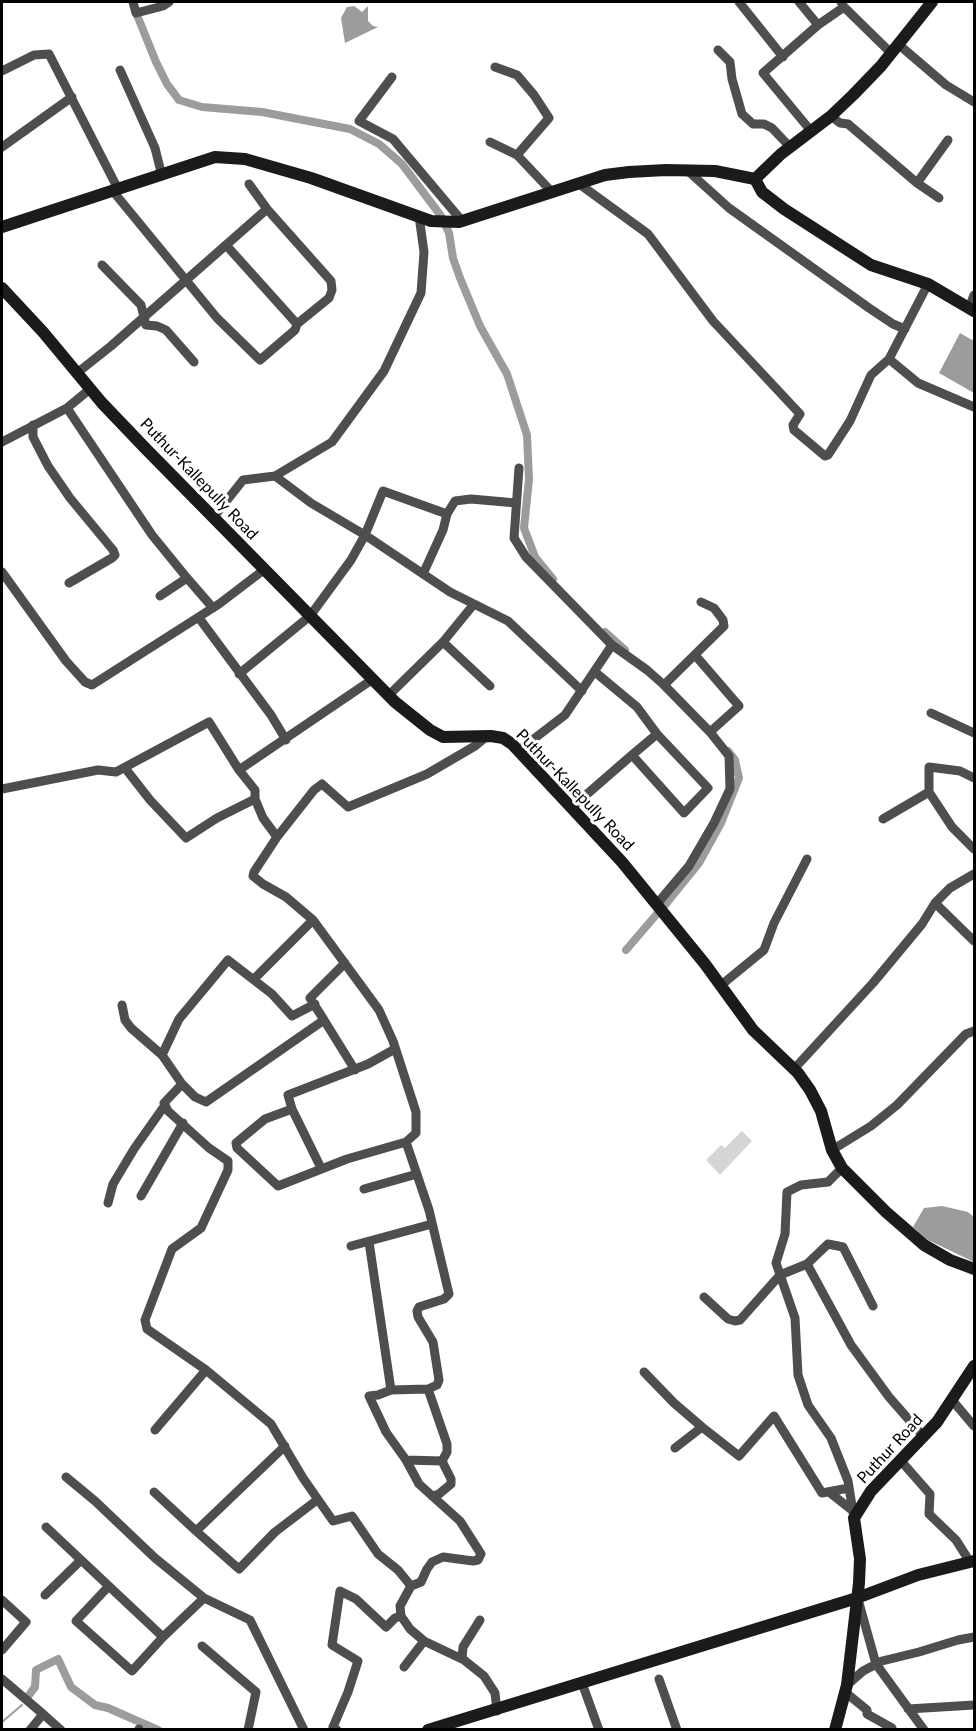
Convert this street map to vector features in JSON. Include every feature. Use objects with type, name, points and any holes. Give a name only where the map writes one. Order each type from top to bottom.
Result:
[{"type":"main road","points":[[755,179],[790,147],[831,116],[880,66],[932,2]]},
{"type":"main road","points":[[2,227],[215,157],[245,159],[311,178],[431,221],[460,221],[605,175],[629,172],[715,171],[755,179]]},
{"type":"main road","points":[[755,179],[762,192],[784,209],[871,265],[928,284],[972,309]]},
{"type":"main road","name":"Puthur-Kallepully Road","points":[[2,288],[43,332],[90,389],[213,518],[389,695],[430,730],[443,736],[503,738],[518,751],[622,862],[753,1030],[794,1069],[810,1090],[821,1111],[832,1150],[842,1168],[886,1212],[924,1245],[950,1260],[975,1269]]},
{"type":"main road","name":"Puthur Road","points":[[853,1515],[871,1491],[938,1422],[975,1366]]},
{"type":"main road","points":[[835,1730],[846,1689],[857,1598],[860,1559],[853,1515]]},
{"type":"main road","points":[[428,1730],[857,1598],[918,1575],[972,1561]]},
{"type":"street","points":[[133,2],[136,13],[163,6],[169,2]]},
{"type":"street","points":[[739,2],[783,57]]},
{"type":"street","points":[[799,2],[818,25]]},
{"type":"street","points":[[811,131],[763,73],[842,4],[894,48],[946,85],[975,102]]},
{"type":"street","points":[[718,50],[730,62],[732,79],[742,114],[753,124],[764,124],[772,128],[790,147]]},
{"type":"street","points":[[2,71],[34,55],[49,54],[115,189],[217,318],[260,360],[328,298],[332,290],[331,281],[249,184]]},
{"type":"street","points":[[495,67],[518,75],[549,118],[517,155]]},
{"type":"street","points":[[120,70],[155,148],[162,176]]},
{"type":"street","points":[[392,77],[359,121],[393,139],[460,221]]},
{"type":"street","points":[[2,147],[72,97]]},
{"type":"street","points":[[831,116],[840,123],[848,124],[917,183],[939,198]]},
{"type":"street","points":[[917,183],[948,140]]},
{"type":"street","points":[[490,142],[517,155],[550,191]]},
{"type":"street","points":[[688,171],[729,208],[868,308],[905,329]]},
{"type":"street","points":[[578,183],[648,234],[713,321],[800,414],[793,425],[794,430],[825,456],[828,455],[850,421],[871,375],[889,359],[928,284]]},
{"type":"street","points":[[77,373],[267,208]]},
{"type":"street","points":[[213,518],[243,480],[275,476],[332,442],[384,371],[421,293],[424,252],[419,216]]},
{"type":"street","points":[[226,245],[297,324]]},
{"type":"street","points":[[102,265],[141,305],[146,325],[166,330],[194,362]]},
{"type":"street","points":[[972,309],[975,295]]},
{"type":"street","points":[[889,359],[918,383],[975,407]]},
{"type":"street","points":[[2,442],[67,408],[90,389]]},
{"type":"street","points":[[67,408],[152,535],[213,609]]},
{"type":"street","points":[[33,425],[33,437],[48,466],[115,555],[69,583]]},
{"type":"street","points":[[519,468],[514,538],[526,557],[612,645],[647,670],[664,686],[710,732],[729,756],[729,789],[714,823],[689,866],[656,904]]},
{"type":"street","points":[[275,476],[311,503],[365,535],[423,574],[508,621],[582,691]]},
{"type":"street","points":[[239,674],[310,616],[351,561],[365,535],[383,491],[447,514]]},
{"type":"street","points":[[423,574],[443,530],[447,514],[455,501],[471,499],[516,503]]},
{"type":"street","points":[[2,572],[66,661],[85,682],[92,685],[213,609],[265,569]]},
{"type":"street","points":[[159,596],[187,578]]},
{"type":"street","points":[[664,686],[724,624],[714,608],[700,602]]},
{"type":"street","points":[[389,695],[443,642],[474,604]]},
{"type":"street","points":[[199,618],[271,715],[286,740]]},
{"type":"street","points":[[443,642],[490,686]]},
{"type":"street","points":[[518,751],[565,715],[612,645]]},
{"type":"street","points":[[695,655],[739,706],[710,732]]},
{"type":"street","points":[[595,672],[637,707],[657,734],[708,789],[684,813],[632,754]]},
{"type":"street","points":[[239,770],[373,679]]},
{"type":"street","points":[[931,712],[975,733]]},
{"type":"street","points":[[2,789],[98,770],[116,772],[209,722],[239,770],[255,790],[255,799],[263,818],[277,837]]},
{"type":"street","points":[[571,808],[657,734]]},
{"type":"street","points":[[292,1109],[265,1119],[236,1143],[237,1148],[278,1186],[347,1158],[406,1142],[416,1133],[416,1112],[395,1048],[379,1010],[313,920],[286,897],[263,884],[254,876],[254,872],[277,837],[314,790],[322,784],[348,807],[427,774],[475,747],[487,736]]},
{"type":"street","points":[[975,778],[960,771],[929,767],[929,792],[952,826],[975,849]]},
{"type":"street","points":[[125,768],[150,800],[186,838],[217,818],[255,799]]},
{"type":"street","points":[[883,819],[929,792]]},
{"type":"street","points":[[720,986],[764,950],[774,923],[807,859]]},
{"type":"street","points":[[794,1069],[873,983],[922,924],[935,903],[950,888],[975,874]]},
{"type":"street","points":[[935,903],[975,941]]},
{"type":"street","points":[[254,979],[313,920]]},
{"type":"street","points":[[162,1055],[179,1018],[228,960],[254,979],[292,1016],[314,1004]]},
{"type":"street","points":[[345,963],[310,998],[355,1070]]},
{"type":"street","points":[[122,1005],[125,1020],[131,1028],[162,1055],[182,1084],[206,1102],[324,1020]]},
{"type":"street","points":[[832,1150],[871,1126],[897,1105],[966,1034],[975,1031]]},
{"type":"street","points":[[321,1168],[292,1109],[288,1095],[355,1070],[395,1048]]},
{"type":"street","points":[[108,1203],[113,1184],[129,1157],[165,1105],[164,1103],[182,1084]]},
{"type":"street","points":[[165,1105],[168,1111],[209,1148],[228,1161],[228,1170],[201,1228],[177,1243],[172,1249],[145,1320],[147,1329],[206,1370],[271,1424],[317,1500],[333,1521],[352,1516],[378,1554],[398,1570],[411,1586]]},
{"type":"street","points":[[141,1196],[183,1123]]},
{"type":"street","points":[[406,1142],[432,1224],[449,1294],[444,1299],[419,1307],[417,1311],[418,1317],[433,1342],[439,1380],[437,1384],[428,1389],[391,1390],[369,1396],[386,1432],[420,1484],[460,1521],[481,1554],[478,1560],[473,1561],[442,1557],[432,1562],[421,1582],[411,1586],[400,1606],[401,1616],[410,1629],[424,1641],[462,1659],[484,1676],[495,1694],[497,1710]]},
{"type":"street","points":[[842,1168],[828,1182],[801,1185],[787,1192],[785,1234],[776,1263],[795,1318],[798,1375],[801,1385],[808,1405],[831,1438],[849,1488],[853,1515]]},
{"type":"street","points":[[364,1190],[417,1174]]},
{"type":"street","points":[[351,1246],[432,1224]]},
{"type":"street","points":[[369,1242],[391,1390]]},
{"type":"street","points":[[704,1297],[728,1319],[741,1320],[780,1275],[807,1264],[828,1244],[843,1247],[873,1306]]},
{"type":"street","points":[[807,1264],[851,1345],[889,1397],[924,1437]]},
{"type":"street","points":[[155,1431],[206,1370]]},
{"type":"street","points":[[644,1372],[674,1403],[739,1456],[774,1416],[822,1493],[849,1488]]},
{"type":"street","points":[[428,1389],[447,1444],[447,1452],[442,1461]]},
{"type":"street","points":[[952,1400],[975,1426]]},
{"type":"street","points":[[675,1448],[702,1427]]},
{"type":"street","points":[[196,1531],[285,1446]]},
{"type":"street","points":[[406,1460],[442,1461]]},
{"type":"street","points":[[432,1496],[439,1494],[451,1484],[451,1479],[442,1461]]},
{"type":"street","points":[[901,1461],[930,1494],[929,1514],[956,1540],[972,1561]]},
{"type":"street","points":[[66,1478],[95,1501],[155,1558],[204,1598],[250,1620],[304,1730]]},
{"type":"street","points":[[829,1491],[853,1515]]},
{"type":"street","points":[[154,1492],[239,1569],[275,1532],[317,1500]]},
{"type":"street","points":[[46,1527],[163,1637]]},
{"type":"street","points":[[45,1595],[80,1561]]},
{"type":"street","points":[[108,1587],[76,1621],[132,1671],[163,1637],[204,1598]]},
{"type":"street","points":[[337,1730],[333,1727],[358,1661],[332,1645],[340,1591],[356,1599],[386,1627],[395,1618],[401,1616]]},
{"type":"street","points":[[857,1598],[876,1664],[924,1730]]},
{"type":"street","points":[[2,1600],[26,1622],[2,1650]]},
{"type":"street","points":[[462,1659],[463,1647],[480,1620]]},
{"type":"street","points":[[892,1728],[867,1714],[867,1710],[846,1689],[863,1671],[882,1660],[975,1637]]},
{"type":"street","points":[[404,1667],[424,1641]]},
{"type":"street","points":[[202,1646],[256,1692],[248,1730]]},
{"type":"street","points":[[2,1679],[61,1730]]},
{"type":"street","points":[[659,1679],[677,1730]]},
{"type":"street","points":[[582,1683],[599,1730]]},
{"type":"street","points":[[908,1709],[975,1705]]},
{"type":"street","points":[[30,1730],[43,1714]]},
{"type":"shaded area","points":[[354,6],[362,12],[368,6],[368,21],[378,27],[345,43],[341,18],[347,7]]},
{"type":"shaded area","points":[[960,333],[974,341],[974,393],[939,373]]},
{"type":"shaded area","points":[[742,1131],[752,1141],[720,1175],[706,1160],[721,1145],[725,1148]]},
{"type":"shaded area","points":[[942,1206],[968,1212],[974,1217],[974,1262],[926,1239],[913,1227],[924,1208]]},
{"type":"waterway","points":[[135,10],[156,62],[167,84],[179,100],[202,107],[262,112],[350,129],[379,144],[402,164],[441,216],[449,233],[453,258],[460,278],[480,326],[507,374],[527,435],[529,479],[524,528],[535,557],[553,579]]},
{"type":"waterway","points":[[605,632],[625,650]]},
{"type":"waterway","points":[[665,905],[699,863],[721,823],[739,778],[735,760],[728,751]]},
{"type":"waterway","points":[[626,950],[656,915]]},
{"type":"waterway","points":[[29,1695],[35,1687],[36,1670],[58,1659],[71,1687],[95,1705],[108,1708],[158,1730]]},
{"type":"waterway","points":[[2,1722],[22,1705]]}]
